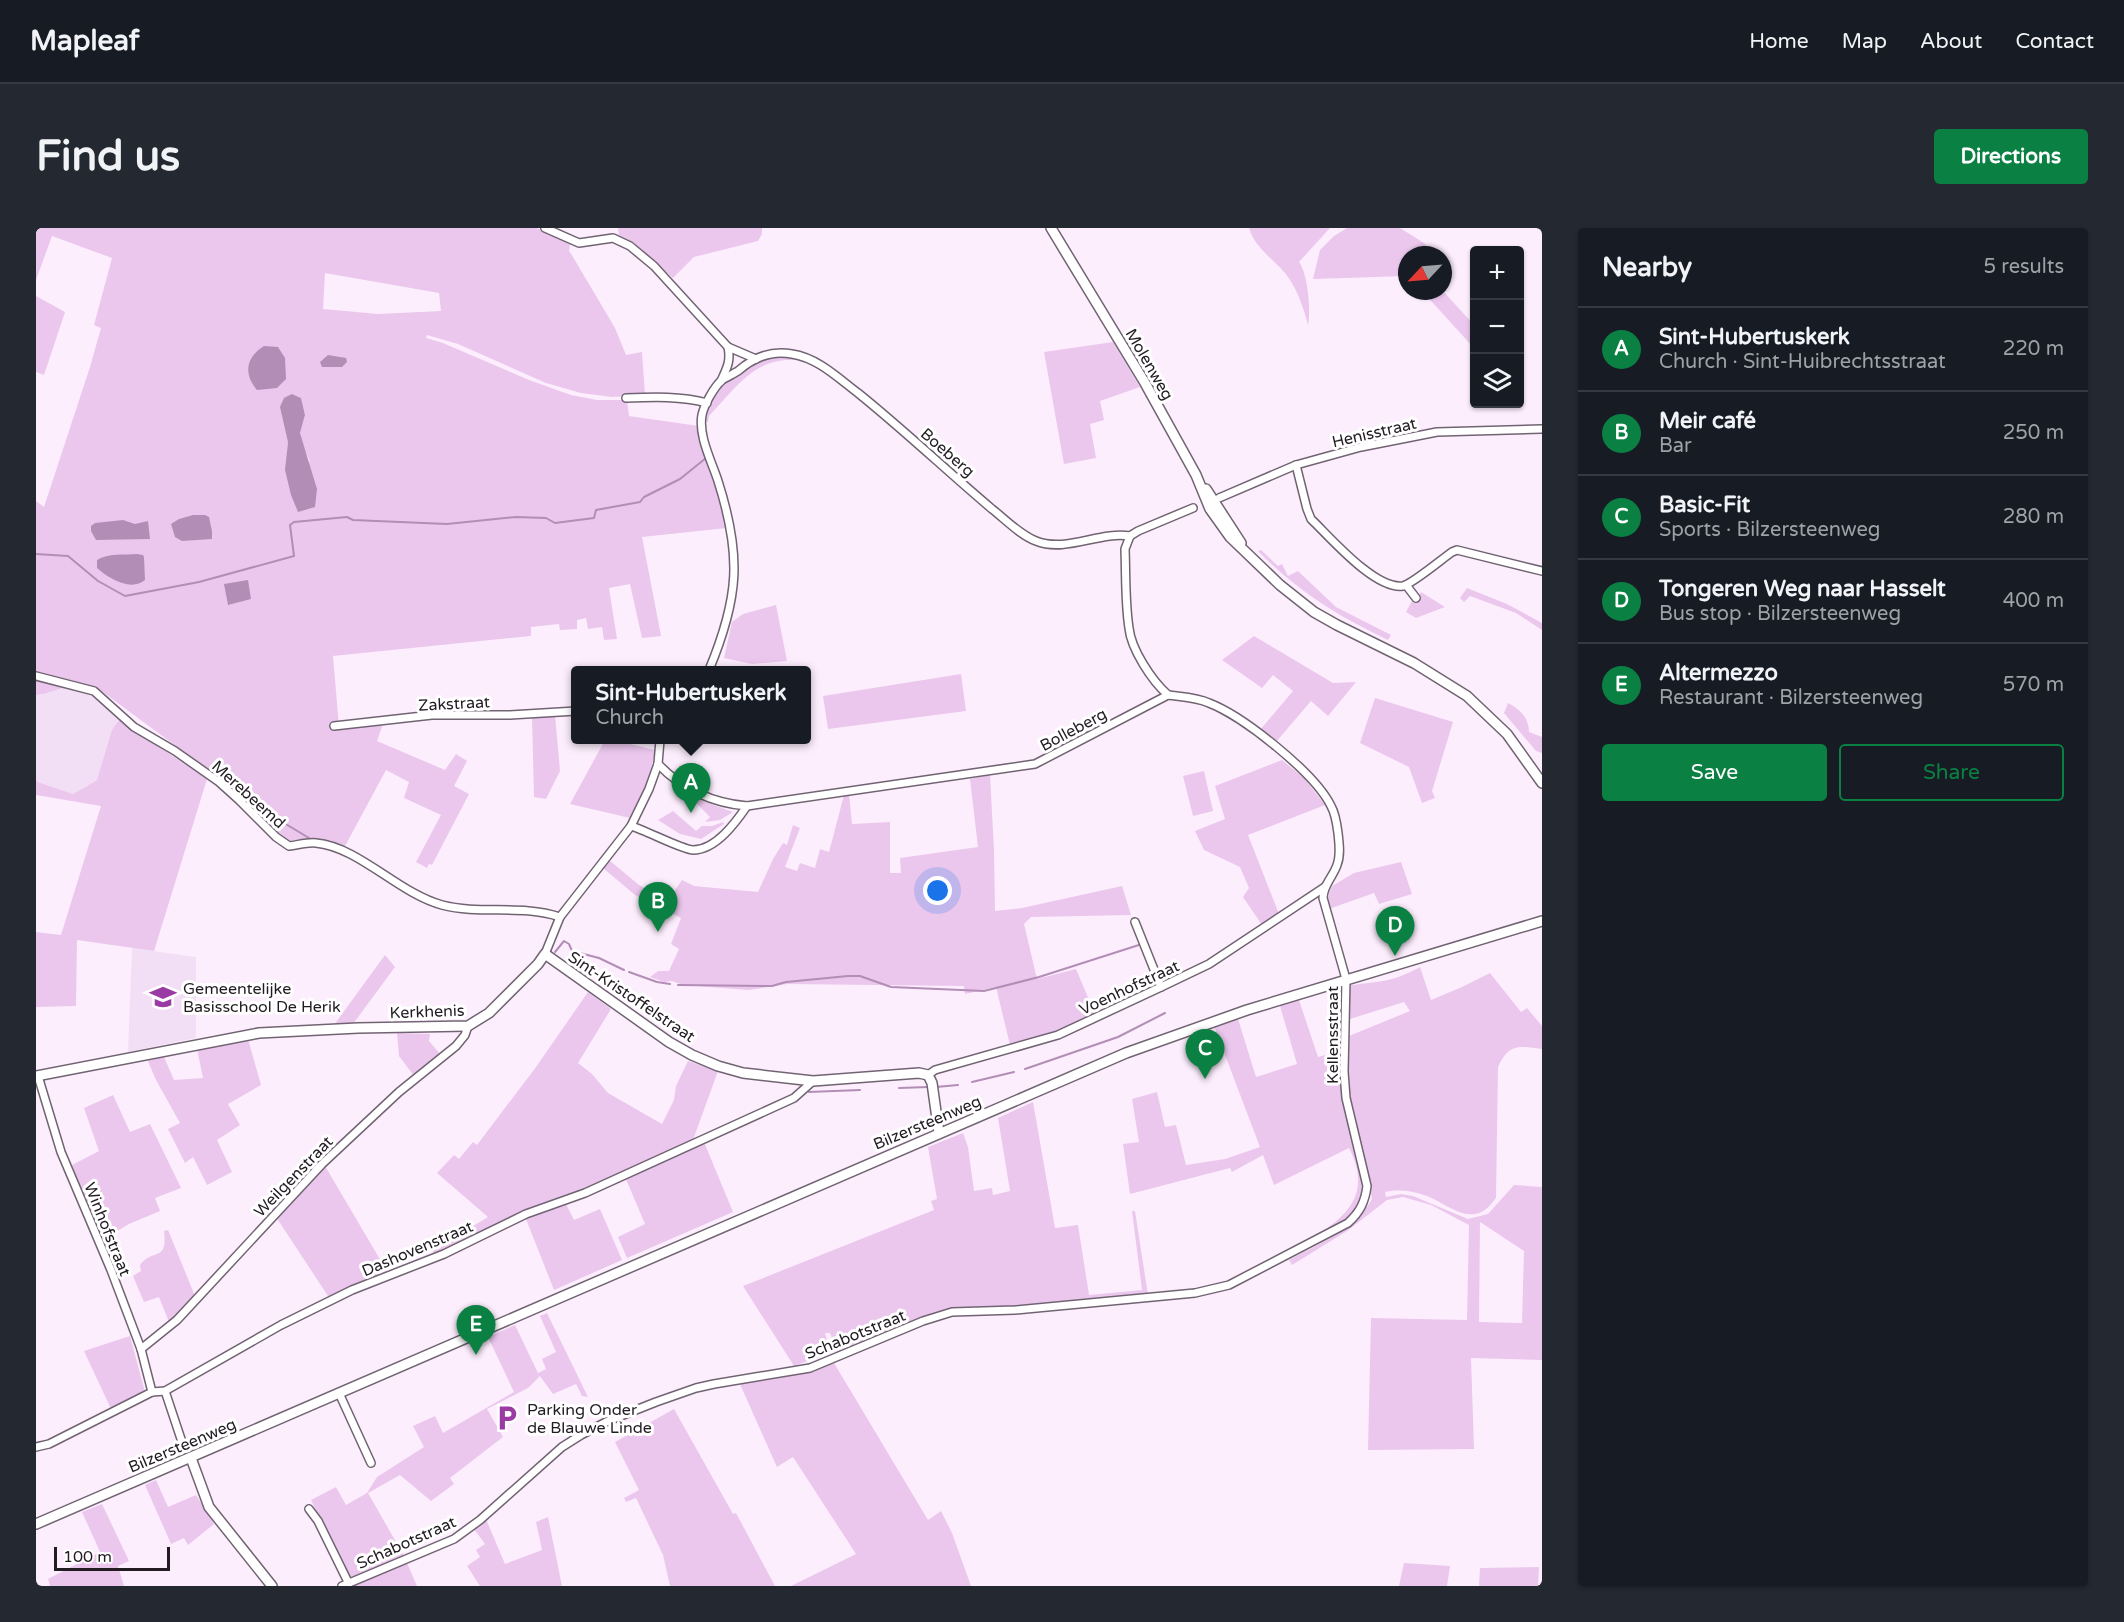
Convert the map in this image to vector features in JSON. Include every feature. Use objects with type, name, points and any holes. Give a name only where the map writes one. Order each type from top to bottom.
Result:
[{"type":"main road","name":"Molenweg","points":[[1051,228],[1145,383],[1196,475],[1216,519],[1236,543],[1248,553]]},
{"type":"main road","points":[[1196,475],[1248,553],[1280,585],[1314,612],[1414,663],[1467,696],[1507,734],[1542,783]]},
{"type":"main road","name":"Bilzersteenweg","points":[[36,1524],[1126,1053],[1178,1033],[1346,979],[1542,921]]},
{"type":"main road","name":"Kerkhenis","points":[[37,1076],[259,1033],[468,1026],[489,1013],[538,964],[545,954]]},
{"type":"main road","name":"Sint-Kristoffelstraat","points":[[545,954],[644,1026],[692,1055],[718,1066],[743,1073],[813,1082],[919,1073],[928,1075]]},
{"type":"main road","points":[[928,1075],[932,1083],[939,1133]]},
{"type":"main road","points":[[191,1458],[209,1507],[272,1586]]},
{"type":"street","points":[[545,228],[579,243],[612,238],[630,246],[670,283],[728,347],[756,359]]},
{"type":"street","name":"Boeberg","points":[[711,666],[729,617],[734,588],[735,558],[731,529],[702,423],[702,413],[729,365],[728,347]]},
{"type":"street","name":"Boeberg","points":[[721,381],[756,359],[780,353],[792,354],[823,367],[878,409],[992,508],[1036,541],[1060,544],[1119,534],[1130,536]]},
{"type":"street","points":[[626,398],[661,397],[692,399],[707,403]]},
{"type":"street","name":"Henisstraat","points":[[1219,498],[1296,465],[1361,447],[1437,432],[1542,429]]},
{"type":"street","points":[[1296,465],[1311,519],[1362,570],[1392,586],[1406,585],[1457,550],[1542,571]]},
{"type":"street","points":[[1193,508],[1130,536],[1125,549],[1129,629],[1134,645],[1158,686],[1168,695],[1206,701],[1241,721],[1306,774],[1320,789],[1332,807],[1338,831],[1337,866],[1325,887]]},
{"type":"street","points":[[1406,585],[1416,598]]},
{"type":"street","name":"Merebeemd","points":[[36,676],[94,691],[134,727],[175,751],[219,782],[276,837],[289,846],[316,843],[339,849],[413,894],[443,905],[459,909],[521,909],[560,916]]},
{"type":"street","name":"Bolleberg","points":[[658,764],[667,774],[695,793],[729,804],[747,806],[1035,764],[1168,695]]},
{"type":"street","name":"Zakstraat","points":[[334,726],[432,715],[510,715],[571,711]]},
{"type":"street","name":"Kerkhenis","points":[[545,954],[560,916],[631,826],[650,789],[658,764],[660,744]]},
{"type":"street","points":[[631,826],[686,849],[699,849],[720,837],[739,818],[747,806]]},
{"type":"street","name":"Kellensstraat","points":[[1325,887],[1323,898],[1346,979],[1346,1098],[1367,1186],[1366,1196]]},
{"type":"street","name":"Voenhofstraat","points":[[928,1075],[935,1070],[1058,1035],[1161,987],[1209,964],[1325,887]]},
{"type":"street","points":[[1135,922],[1161,987]]},
{"type":"street","name":"Weilgenstraat","points":[[141,1349],[177,1320],[322,1164],[399,1092],[456,1046],[465,1035],[468,1026]]},
{"type":"street","name":"Winhofstraat","points":[[37,1076],[61,1152],[111,1270],[141,1349],[152,1392]]},
{"type":"street","name":"Dashovenstraat","points":[[36,1447],[49,1444],[152,1392],[165,1390],[281,1325],[352,1290],[444,1254],[526,1214],[585,1193],[794,1098],[813,1082]]},
{"type":"street","name":"Schabotstraat","points":[[345,1584],[459,1536],[562,1447],[608,1421],[656,1402],[705,1386],[810,1368],[923,1321],[952,1312],[1015,1310],[1195,1293],[1229,1286],[1348,1223],[1360,1212],[1366,1196]]},
{"type":"street","points":[[165,1390],[183,1445]]},
{"type":"street","points":[[339,1393],[371,1463]]},
{"type":"street","points":[[309,1509],[318,1521],[345,1584]]},
{"type":"shaded area","points":[[36,228],[537,228],[570,244],[569,251],[615,328],[626,355],[642,352],[645,395],[612,397],[581,393],[546,383],[458,344],[427,335],[426,338],[571,395],[597,400],[627,400],[629,416],[699,426],[727,528],[642,537],[661,636],[642,638],[630,584],[609,588],[617,639],[604,640],[602,627],[588,629],[586,618],[577,620],[577,629],[560,630],[559,624],[531,627],[531,636],[333,656],[339,727],[383,724],[377,741],[445,770],[456,754],[467,761],[454,786],[469,794],[432,865],[429,864],[427,868],[416,862],[441,815],[404,798],[409,782],[386,770],[344,848],[314,839],[286,840],[222,780],[96,687],[36,671],[36,501],[44,507],[90,367],[101,328],[94,325],[112,258],[52,236],[36,280]],"holes":[[[325,273],[439,293],[441,311],[378,314],[323,309]],[[292,394],[301,398],[305,415],[300,433],[310,462],[287,454]]]},
{"type":"shaded area","points":[[618,228],[762,228],[762,234],[758,241],[694,257],[673,278],[633,242],[619,235]]},
{"type":"shaded area","points":[[1249,228],[1330,228],[1299,262],[1305,275],[1308,293],[1308,325],[1301,302],[1290,280],[1262,250]]},
{"type":"shaded area","points":[[1347,228],[1400,228],[1427,246],[1398,246],[1398,276],[1313,279],[1320,250],[1334,236]]},
{"type":"shaded area","points":[[36,296],[65,312],[44,375],[36,372]]},
{"type":"shaded area","points":[[1430,300],[1451,300],[1470,321],[1470,344]]},
{"type":"shaded area","points":[[1113,342],[1140,387],[1100,401],[1104,420],[1090,424],[1096,458],[1064,464],[1044,352]]},
{"type":"shaded area","points":[[264,346],[278,347],[285,358],[286,379],[277,388],[257,390],[248,372],[253,355]]},
{"type":"shaded area","points":[[328,355],[346,358],[347,362],[342,367],[322,367],[320,362]]},
{"type":"shaded area","points":[[777,356],[794,358],[767,364],[756,370],[727,396],[709,416],[708,422],[704,421],[712,398],[731,378],[754,364]]},
{"type":"shaded area","points":[[292,394],[301,398],[305,415],[300,433],[317,489],[315,507],[298,512],[285,470],[288,442],[280,407],[284,398]]},
{"type":"shaded area","points":[[193,515],[209,517],[212,539],[182,541],[175,537],[171,524]]},
{"type":"shaded area","points":[[123,520],[135,524],[148,521],[150,539],[96,540],[91,531],[91,526],[95,523]]},
{"type":"shaded area","points":[[1261,550],[1278,566],[1282,564],[1288,576],[1298,571],[1336,607],[1391,635],[1388,640],[1319,602],[1272,565],[1258,551]]},
{"type":"shaded area","points":[[137,554],[144,557],[145,580],[139,583],[133,585],[120,582],[97,568],[97,560],[101,558],[111,555]]},
{"type":"shaded area","points":[[248,580],[251,599],[228,605],[224,584]]},
{"type":"shaded area","points":[[1467,588],[1507,604],[1542,623],[1542,630],[1516,613],[1470,596],[1464,602],[1460,598]]},
{"type":"shaded area","points":[[1421,592],[1445,607],[1416,618],[1406,612],[1413,599],[1416,601]]},
{"type":"shaded area","points":[[776,605],[787,661],[752,664],[724,658],[732,622],[743,614]]},
{"type":"shaded area","points":[[1254,636],[1333,683],[1356,682],[1328,716],[1311,701],[1276,742],[1260,730],[1293,691],[1273,675],[1262,688],[1222,660]]},
{"type":"shaded area","points":[[961,674],[966,711],[828,729],[823,696]]},
{"type":"shaded area","points":[[36,678],[66,687],[36,695]]},
{"type":"shaded area","points":[[66,687],[94,693],[120,719],[112,731],[98,779],[73,794],[36,780],[36,695]]},
{"type":"shaded area","points":[[1375,698],[1453,722],[1432,791],[1435,798],[1422,803],[1409,767],[1360,743]]},
{"type":"shaded area","points":[[1508,703],[1523,715],[1529,732],[1542,737],[1542,753],[1536,751],[1504,713]]},
{"type":"shaded area","points":[[555,715],[560,771],[546,799],[534,797],[532,717]]},
{"type":"shaded area","points":[[120,719],[207,779],[154,951],[77,940],[76,1006],[36,1007],[36,932],[61,935],[101,806],[36,795],[36,780],[73,794],[97,780],[112,730]]},
{"type":"shaded area","points":[[603,744],[630,744],[655,750],[646,785],[630,818],[570,804]]},
{"type":"shaded area","points":[[1282,760],[1304,778],[1325,805],[1248,835],[1279,914],[1262,925],[1243,897],[1249,888],[1240,867],[1204,850],[1195,831],[1225,819],[1215,786]]},
{"type":"shaded area","points":[[1204,771],[1213,811],[1193,816],[1183,776]]},
{"type":"shaded area","points":[[990,775],[995,911],[1022,908],[1122,886],[1131,915],[1031,917],[1024,924],[1037,979],[1076,969],[1095,1014],[1067,1027],[1010,1045],[996,987],[965,994],[964,986],[787,984],[749,990],[683,985],[650,977],[658,971],[669,971],[679,949],[671,944],[681,918],[635,895],[603,868],[609,860],[639,885],[670,902],[669,899],[682,880],[694,886],[758,892],[773,859],[783,843],[787,845],[793,825],[800,828],[785,867],[797,871],[800,863],[815,868],[820,849],[829,852],[844,795],[849,794],[852,824],[890,822],[890,873],[901,873],[900,858],[978,847],[970,779]]},
{"type":"shaded area","points":[[689,796],[733,812],[720,820],[705,822],[710,817]]},
{"type":"shaded area","points":[[673,811],[696,831],[702,826],[712,826],[723,822],[724,824],[701,839],[680,834],[658,820]]},
{"type":"shaded area","points":[[1401,862],[1412,894],[1379,904],[1374,893],[1329,909],[1327,900],[1332,886],[1354,873]]},
{"type":"shaded area","name":"Gemeentelijke Basisschool De Herik","points":[[132,948],[196,957],[196,1038],[128,1052]]},
{"type":"shaded area","points":[[385,955],[395,967],[353,1024],[334,1025]]},
{"type":"shaded area","points":[[1420,967],[1431,1000],[1490,973],[1521,1012],[1527,1008],[1542,1026],[1542,1049],[1521,1047],[1511,1050],[1498,1067],[1496,1198],[1489,1207],[1479,1213],[1466,1214],[1417,1193],[1385,1192],[1386,1197],[1401,1194],[1413,1196],[1468,1219],[1488,1214],[1514,1185],[1542,1187],[1542,1360],[1471,1358],[1474,1449],[1368,1450],[1371,1318],[1467,1320],[1469,1225],[1431,1205],[1403,1197],[1387,1200],[1347,1231],[1292,1265],[1289,1260],[1324,1242],[1346,1227],[1365,1210],[1372,1199],[1347,1080],[1349,1036],[1410,1011],[1404,1002],[1347,1020],[1349,986],[1388,980]],"holes":[[[1480,1222],[1524,1251],[1522,1323],[1479,1322]]]},
{"type":"shaded area","points":[[588,992],[611,1009],[578,1063],[592,1074],[608,1093],[662,1124],[674,1100],[676,1086],[688,1061],[718,1071],[693,1140],[436,1255],[432,1251],[488,1217],[437,1173],[454,1155],[459,1159],[473,1142],[477,1145],[536,1067]]},
{"type":"shaded area","points":[[1299,1000],[1318,1057],[1340,1051],[1344,1107],[1361,1164],[1364,1188],[1362,1200],[1352,1218],[1336,1229],[1290,1250],[1335,1222],[1354,1199],[1358,1184],[1357,1168],[1349,1148],[1274,1185],[1263,1155],[1232,1172],[1230,1168],[1130,1194],[1123,1144],[1139,1142],[1132,1099],[1157,1092],[1165,1127],[1176,1125],[1186,1165],[1225,1159],[1260,1147],[1214,1026],[1238,1019],[1256,1077],[1297,1064],[1280,1006]]},
{"type":"shaded area","points":[[397,1033],[430,1034],[429,1041],[440,1054],[414,1076],[399,1056]]},
{"type":"shaded area","points":[[248,1039],[261,1085],[228,1104],[240,1125],[217,1140],[232,1172],[207,1185],[193,1157],[185,1163],[168,1129],[180,1123],[147,1059],[164,1057],[174,1080],[203,1078],[197,1049]]},
{"type":"shaded area","points":[[113,1095],[130,1132],[150,1124],[181,1188],[155,1198],[160,1211],[129,1224],[102,1240],[72,1165],[99,1151],[84,1108]]},
{"type":"shaded area","points":[[1033,1102],[1055,1228],[1078,1225],[1089,1295],[1142,1290],[1132,1211],[1135,1211],[1148,1295],[1001,1308],[950,1309],[921,1318],[838,1355],[830,1333],[825,1333],[830,1353],[794,1366],[743,1286],[934,1210],[931,1201],[937,1199],[928,1147],[963,1133],[968,1147],[974,1191],[992,1188],[993,1195],[1010,1191],[998,1118]]},
{"type":"shaded area","points":[[704,1142],[733,1212],[627,1258],[618,1237],[645,1224],[625,1177]]},
{"type":"shaded area","points":[[325,1166],[388,1273],[330,1299],[276,1217]]},
{"type":"shaded area","points":[[565,1202],[574,1220],[600,1209],[622,1260],[554,1290],[526,1219]]},
{"type":"shaded area","points":[[168,1230],[195,1296],[169,1322],[159,1297],[144,1302],[133,1276],[141,1271],[140,1265],[145,1260],[161,1251],[165,1241],[164,1231]]},
{"type":"shaded area","points":[[547,1313],[588,1397],[582,1396],[576,1384],[553,1394],[540,1376],[528,1388],[487,1409],[503,1437],[450,1478],[454,1484],[431,1501],[400,1475],[368,1493],[404,1556],[353,1577],[348,1575],[311,1500],[336,1487],[346,1505],[367,1493],[377,1477],[424,1447],[413,1426],[435,1416],[443,1433],[514,1392],[488,1337],[515,1325],[538,1373],[546,1369],[542,1359],[556,1352],[540,1316]]},
{"type":"shaded area","points":[[130,1336],[145,1392],[111,1409],[84,1351]]},
{"type":"shaded area","points":[[834,1363],[928,1520],[941,1511],[952,1533],[971,1586],[791,1586],[856,1554],[793,1457],[777,1467],[739,1382],[809,1371]]},
{"type":"shaded area","points":[[674,1409],[733,1514],[736,1513],[775,1586],[670,1586],[663,1555],[636,1498],[626,1502],[624,1498],[639,1490],[615,1442]]},
{"type":"shaded area","points":[[156,1480],[168,1507],[196,1495],[214,1524],[188,1545],[184,1538],[171,1544],[145,1485]]},
{"type":"shaded area","points":[[102,1504],[129,1561],[118,1566],[124,1586],[50,1586],[48,1579],[100,1552],[82,1512]]},
{"type":"shaded area","points":[[548,1517],[562,1586],[480,1586],[467,1566],[480,1557],[476,1550],[485,1544],[474,1529],[486,1519],[505,1564],[542,1550],[536,1522]]},
{"type":"shaded area","points":[[407,1563],[417,1586],[353,1586]]},
{"type":"shaded area","points":[[1404,1563],[1450,1566],[1447,1586],[1399,1586]]},
{"type":"shaded area","points":[[1539,1567],[1538,1586],[1479,1586],[1480,1568]]},
{"type":"waterway","points":[[36,554],[68,556],[98,581],[125,596],[199,582],[294,556],[290,525],[294,522],[347,517],[353,520],[447,524],[516,517],[546,518],[555,523],[594,518],[596,510],[640,502],[644,497],[680,479],[706,458]]},
{"type":"waterway","points":[[226,784],[251,803],[309,838]]},
{"type":"waterway","points":[[555,952],[564,941],[569,944],[572,951],[599,958],[624,970]]},
{"type":"waterway","points":[[678,985],[772,986],[786,982],[860,976],[891,987],[984,991],[1039,977],[1142,944]]},
{"type":"waterway","points":[[629,972],[670,984]]},
{"type":"waterway","points":[[1025,1069],[1118,1037],[1165,1013]]},
{"type":"waterway","points":[[972,1082],[1014,1072]]},
{"type":"waterway","points":[[936,1087],[958,1085]]},
{"type":"waterway","points":[[899,1088],[928,1087]]},
{"type":"waterway","points":[[809,1092],[860,1090]]},
{"type":"place","name":"Sint-Hubertuskerk","points":[[691,813]]},
{"type":"place","name":"Meir café","points":[[658,932]]},
{"type":"place","name":"Tongeren Weg naar Hasselt","points":[[1395,956]]},
{"type":"place","name":"Gemeentelijke Basisschool De Herik","points":[[163,997]]},
{"type":"place","name":"Basic-Fit","points":[[1205,1079]]},
{"type":"place","name":"Altermezzo","points":[[476,1355]]},
{"type":"place","name":"Parking Onder de Blauwe Linde","points":[[507,1418]]}]
